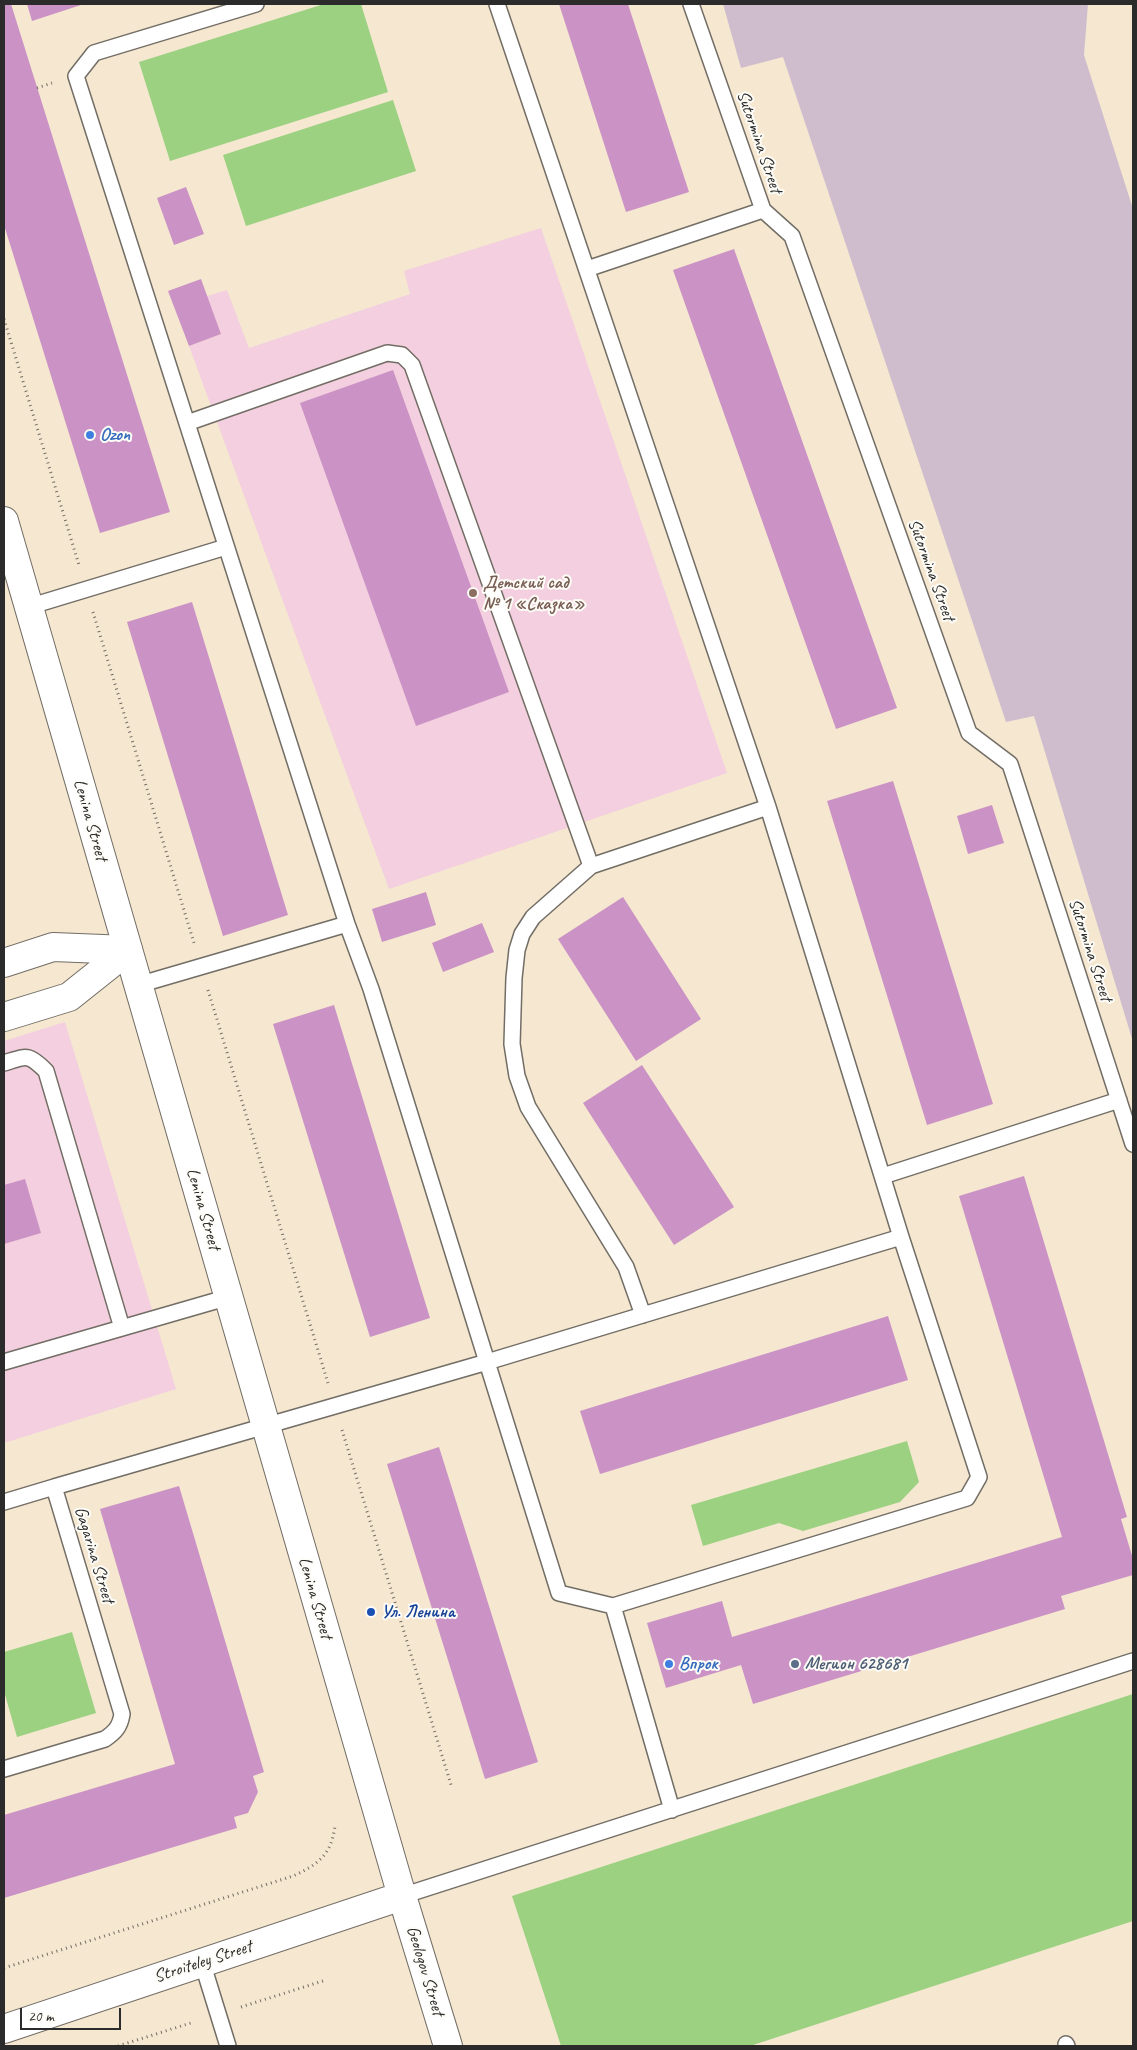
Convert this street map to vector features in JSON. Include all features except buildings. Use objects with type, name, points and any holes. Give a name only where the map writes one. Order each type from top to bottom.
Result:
[{"type":"main road","name":"Lenina Street","points":[[4,521],[402,1896]]},
{"type":"main road","points":[[4,963],[53,947],[128,950]]},
{"type":"main road","points":[[4,1017],[69,997],[128,950]]},
{"type":"main road","name":"Stroiteley Street","points":[[4,2029],[402,1896]]},
{"type":"main road","name":"Geologov Street","points":[[402,1896],[448,2046]]},
{"type":"lane","points":[[256,4],[94,53],[76,76],[347,924],[371,989],[559,1593],[613,1606],[967,1498],[979,1477],[901,1237],[768,807],[497,4]]},
{"type":"lane","name":"Sutormina Street","points":[[692,4],[763,210],[792,236],[969,733],[1010,764],[1133,1144]]},
{"type":"lane","points":[[587,269],[763,210]]},
{"type":"lane","points":[[187,423],[387,353],[402,355],[412,365],[591,866]]},
{"type":"lane","points":[[28,607],[226,547]]},
{"type":"lane","points":[[643,1315],[626,1268],[528,1107],[517,1076],[512,1044],[514,978],[517,950],[522,934],[533,917],[591,866],[768,807]]},
{"type":"lane","points":[[138,985],[347,924]]},
{"type":"lane","points":[[4,1063],[25,1056],[35,1060],[46,1071],[122,1328]]},
{"type":"lane","points":[[883,1176],[1119,1100]]},
{"type":"lane","points":[[4,1502],[487,1362],[901,1237]]},
{"type":"lane","points":[[4,1362],[229,1297]]},
{"type":"lane","name":"Gagarina Street","points":[[5,1766],[105,1739],[115,1733],[120,1724],[122,1714],[54,1487]]},
{"type":"lane","points":[[613,1606],[672,1810]]},
{"type":"lane","points":[[402,1896],[1133,1661]]},
{"type":"lane","points":[[202,1962],[228,2046]]},
{"type":"path","points":[[4,320],[452,1788]]},
{"type":"path","points":[[4,1968],[293,1876],[312,1867],[326,1855],[333,1840],[335,1826]]},
{"type":"shaded area","points":[[723,4],[1088,4],[1084,55],[1133,209],[1133,1042],[1034,716],[1006,722],[783,57],[741,68]]},
{"type":"shaded area","name":"Детский сад № 1 «Сказка»","points":[[541,228],[727,773],[389,889],[189,346],[221,334],[207,296],[227,290],[249,348],[410,294],[404,271]]},
{"type":"shaded area","points":[[65,1022],[176,1389],[4,1443],[4,1041]]},
{"type":"green space","points":[[324,4],[361,4],[388,92],[170,161],[139,62]]},
{"type":"green space","points":[[393,100],[416,171],[246,226],[223,155]]},
{"type":"green space","points":[[907,1441],[919,1482],[900,1502],[803,1531],[779,1523],[703,1546],[691,1505]]},
{"type":"green space","points":[[72,1632],[96,1713],[17,1737],[4,1691],[4,1652]]},
{"type":"green space","points":[[1133,1694],[1133,1921],[750,2046],[561,2046],[512,1896]]},
{"type":"place","name":"Ozon","points":[[90,435]]},
{"type":"place","name":"Детский сад № 1 «Сказка»","points":[[473,593]]},
{"type":"place","name":"Ул. Ленина","points":[[371,1612]]},
{"type":"place","name":"Впрок","points":[[669,1664]]},
{"type":"place","name":"Мегион 628681","points":[[795,1664]]}]
